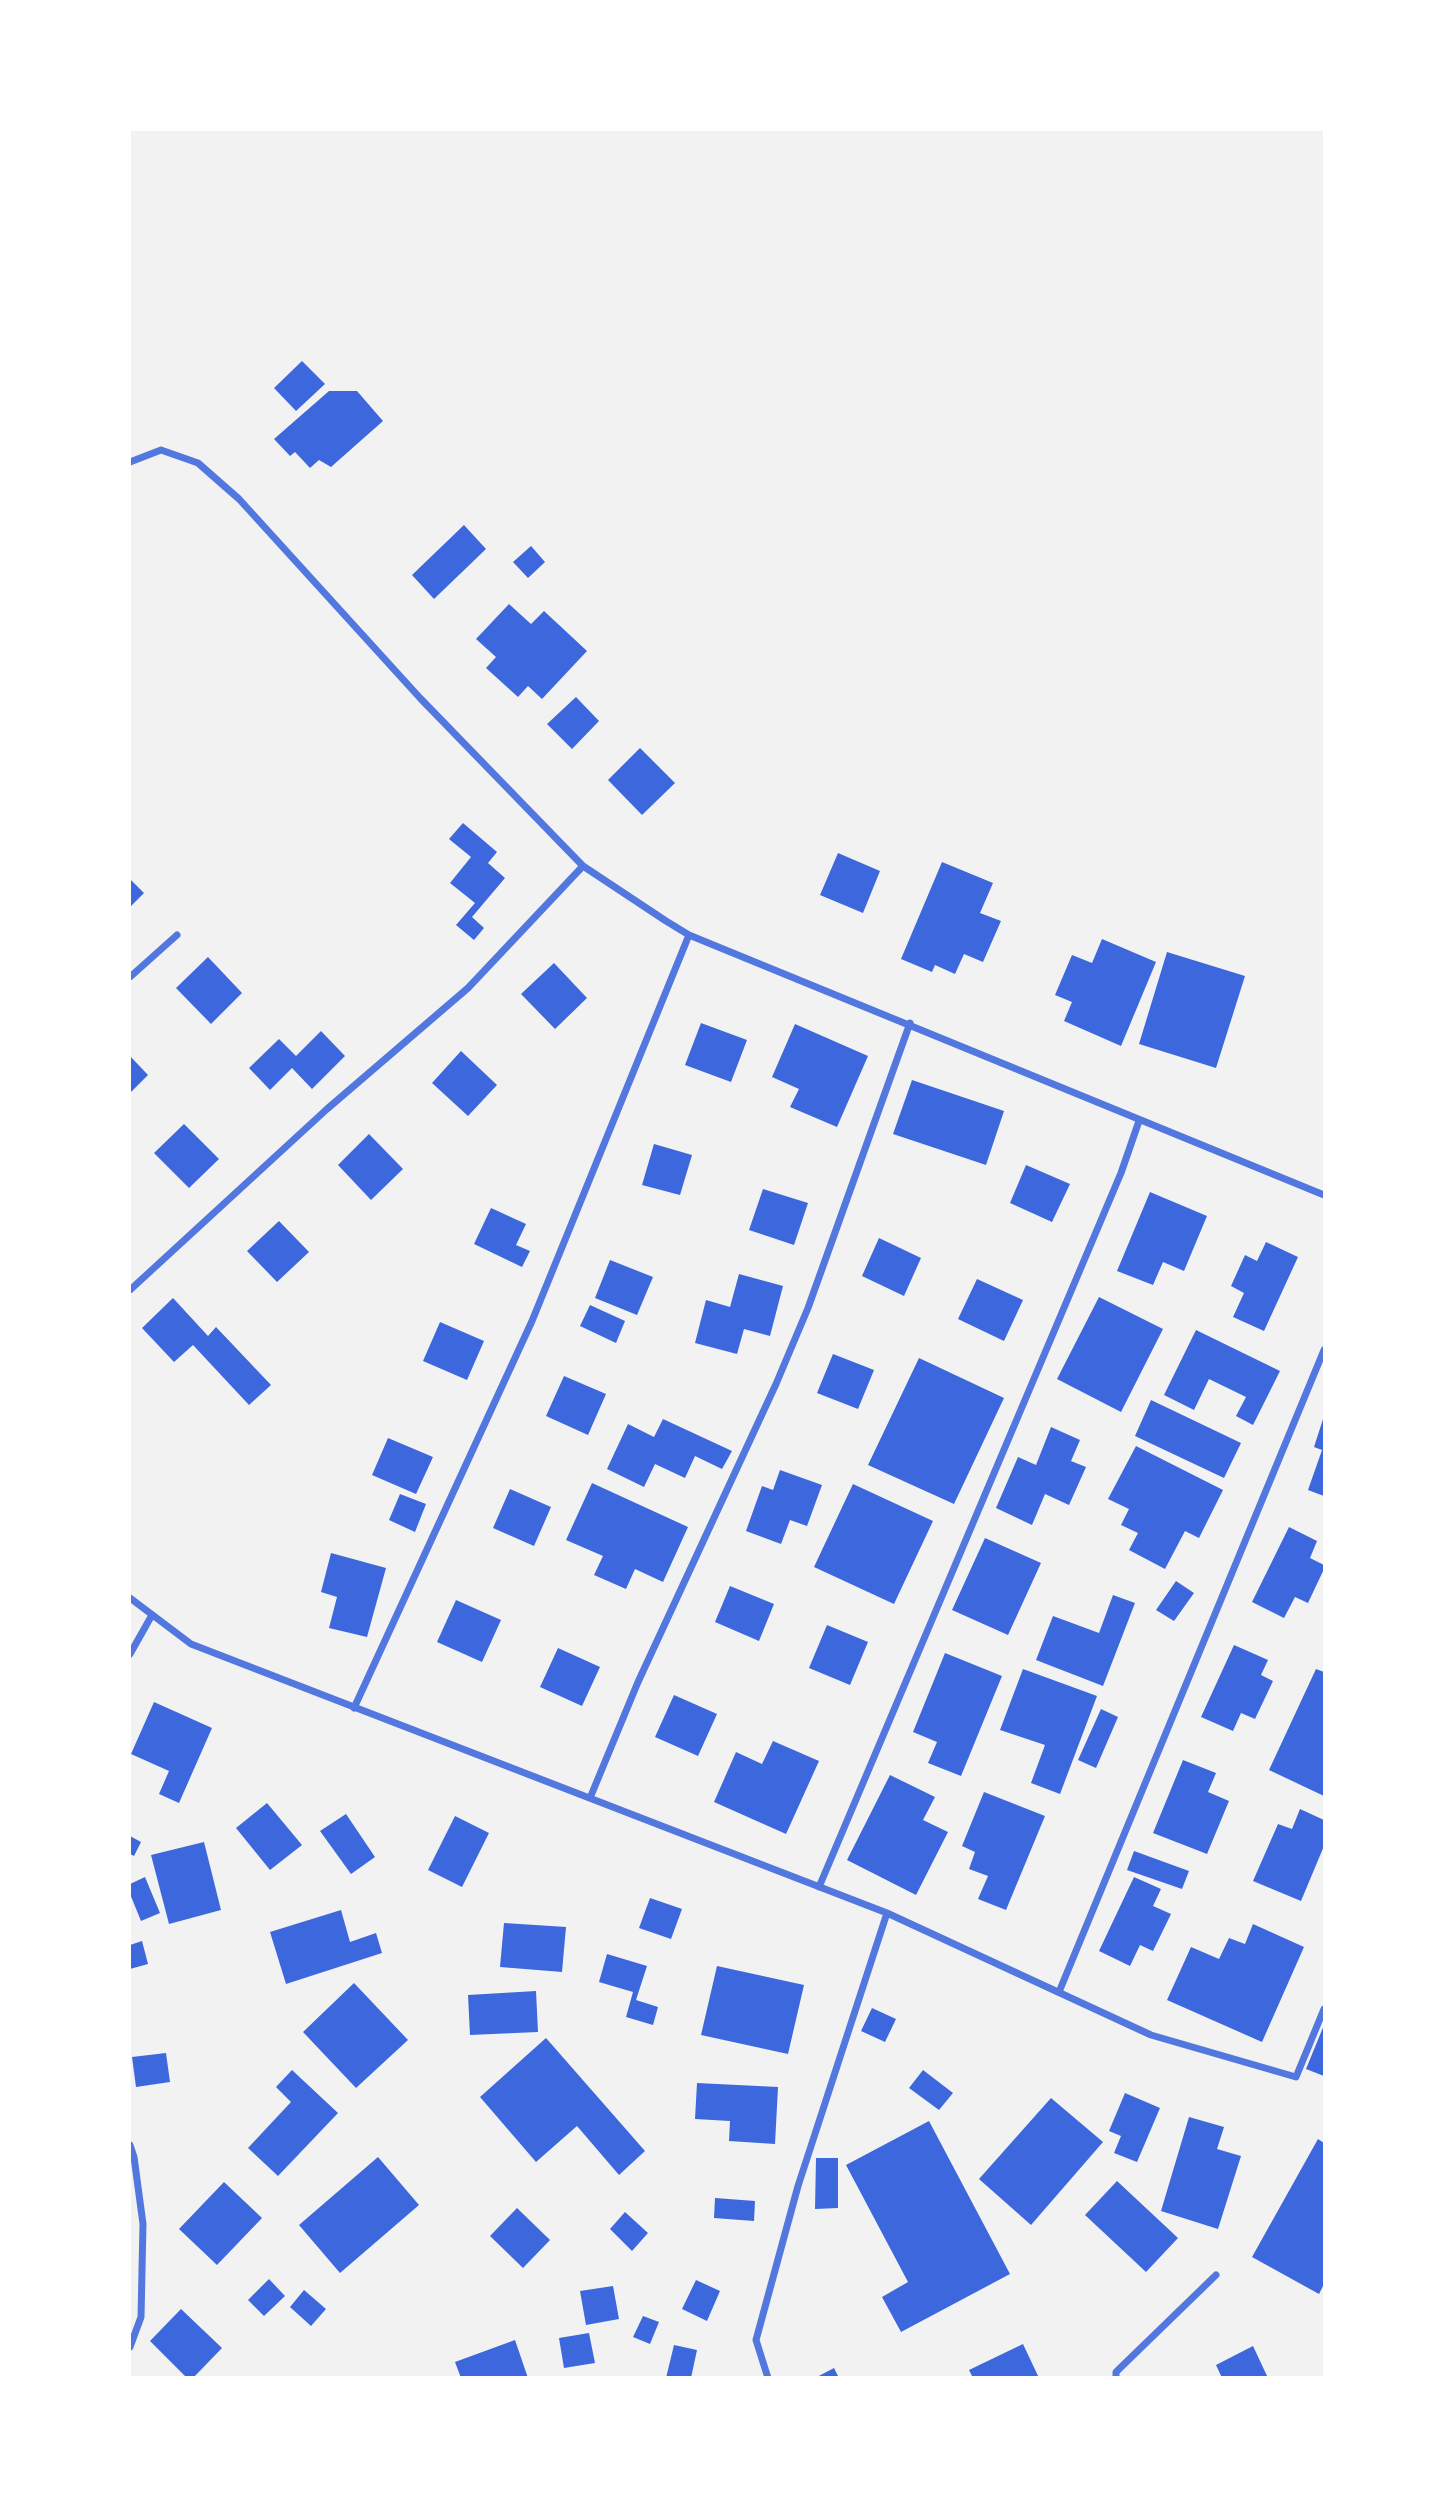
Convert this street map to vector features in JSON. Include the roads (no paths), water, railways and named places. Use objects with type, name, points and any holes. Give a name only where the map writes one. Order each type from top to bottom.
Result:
[{"type":"street","points":[[130,462],[161,450],[198,463],[239,499],[430,709],[583,866],[689,935],[910,1023],[1139,1121],[1325,1195]]},
{"type":"street","points":[[130,1290],[327,1109],[468,988],[583,866]]},
{"type":"street","points":[[130,976],[177,935]]},
{"type":"street","points":[[354,1708],[532,1321],[689,935]]},
{"type":"street","points":[[590,1798],[638,1682],[808,1308],[910,1023]]},
{"type":"street","points":[[820,1887],[1121,1174],[1139,1121]]},
{"type":"street","points":[[1059,1992],[1325,1350]]},
{"type":"street","points":[[130,1598],[191,1644],[887,1913],[1151,2035],[1296,2077],[1325,2009]]},
{"type":"street","points":[[130,1654],[152,1615]]},
{"type":"street","points":[[768,2378],[756,2340],[798,2186],[887,1913]]},
{"type":"street","points":[[130,2145],[143,2224],[141,2317],[130,2347]]},
{"type":"street","points":[[1116,2378],[1116,2372],[1216,2275]]}]
